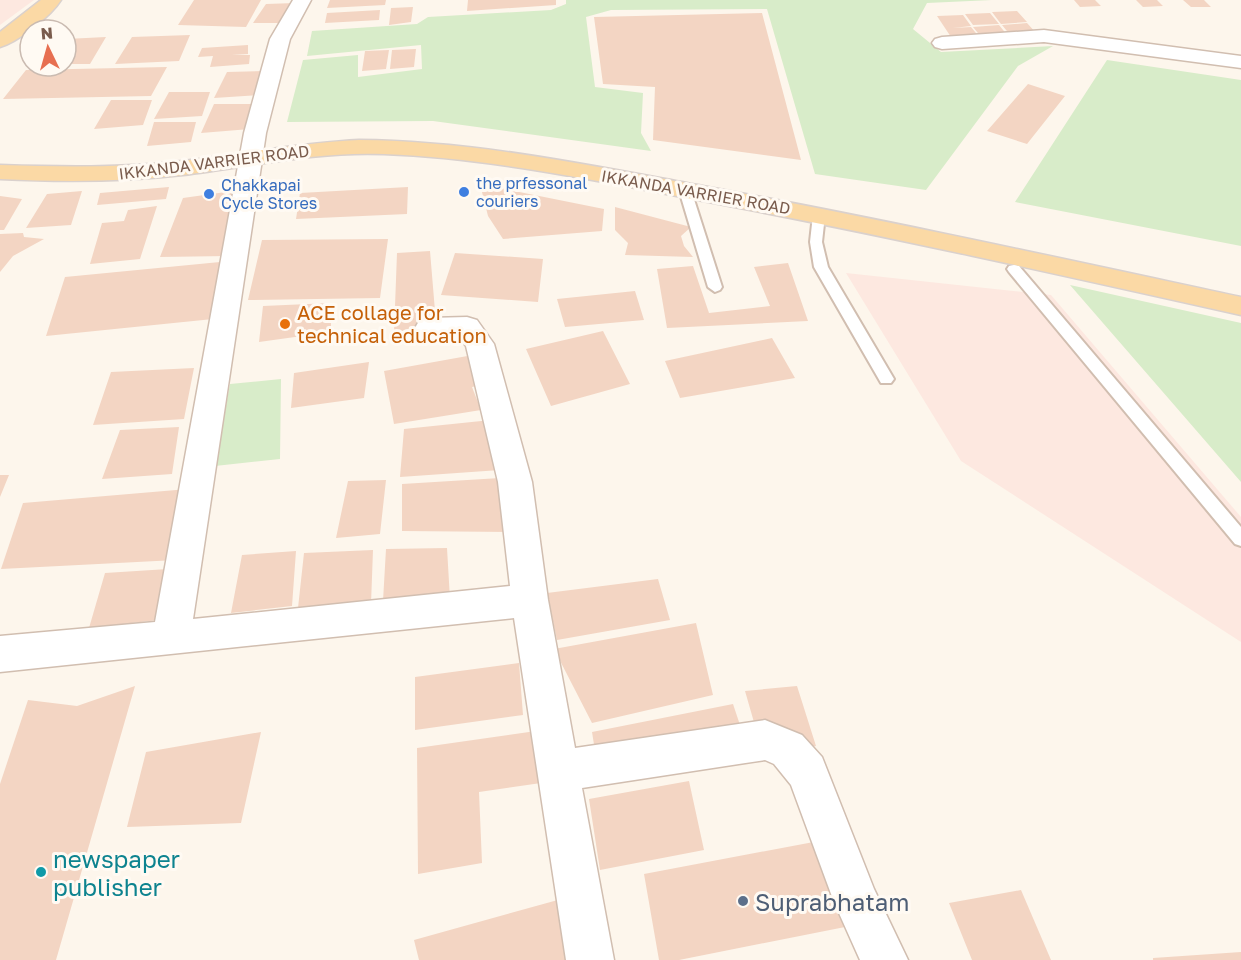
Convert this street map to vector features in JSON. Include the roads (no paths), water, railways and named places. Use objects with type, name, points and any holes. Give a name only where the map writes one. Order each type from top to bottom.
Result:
[{"type":"main road","points":[[0,40],[20,28],[52,0]]},
{"type":"main road","name":"IKKANDA VARRIER ROAD","points":[[0,172],[45,175],[110,174],[182,168],[324,135],[391,132],[457,136],[858,205],[1241,284]]},
{"type":"main road","name":"IKKANDA VARRIER ROAD","points":[[0,154],[57,158],[116,158],[252,150],[380,147],[447,152],[553,166],[819,215],[1241,306]]},
{"type":"street","points":[[171,638],[252,150],[280,39],[302,0]]},
{"type":"street","points":[[942,42],[1044,36],[1241,62]]},
{"type":"street","points":[[429,328],[466,327],[480,344],[515,482],[530,600],[590,960]]},
{"type":"street","points":[[0,654],[530,600]]},
{"type":"street","points":[[559,771],[765,740],[788,749],[807,772],[857,902],[884,960]]},
{"type":"lane","points":[[685,190],[715,286]]},
{"type":"lane","points":[[819,215],[816,242],[821,267],[886,379]]},
{"type":"lane","points":[[1014,269],[1241,539]]},
{"type":"place","name":"the prfessonal couriers","points":[[464,192]]},
{"type":"place","name":"Chakkapai Cycle Stores","points":[[209,194]]},
{"type":"place","name":"ACE collage for technical education","points":[[285,324]]},
{"type":"place","name":"newspaper publisher","points":[[41,872]]},
{"type":"place","name":"Suprabhatam","points":[[743,901]]}]
